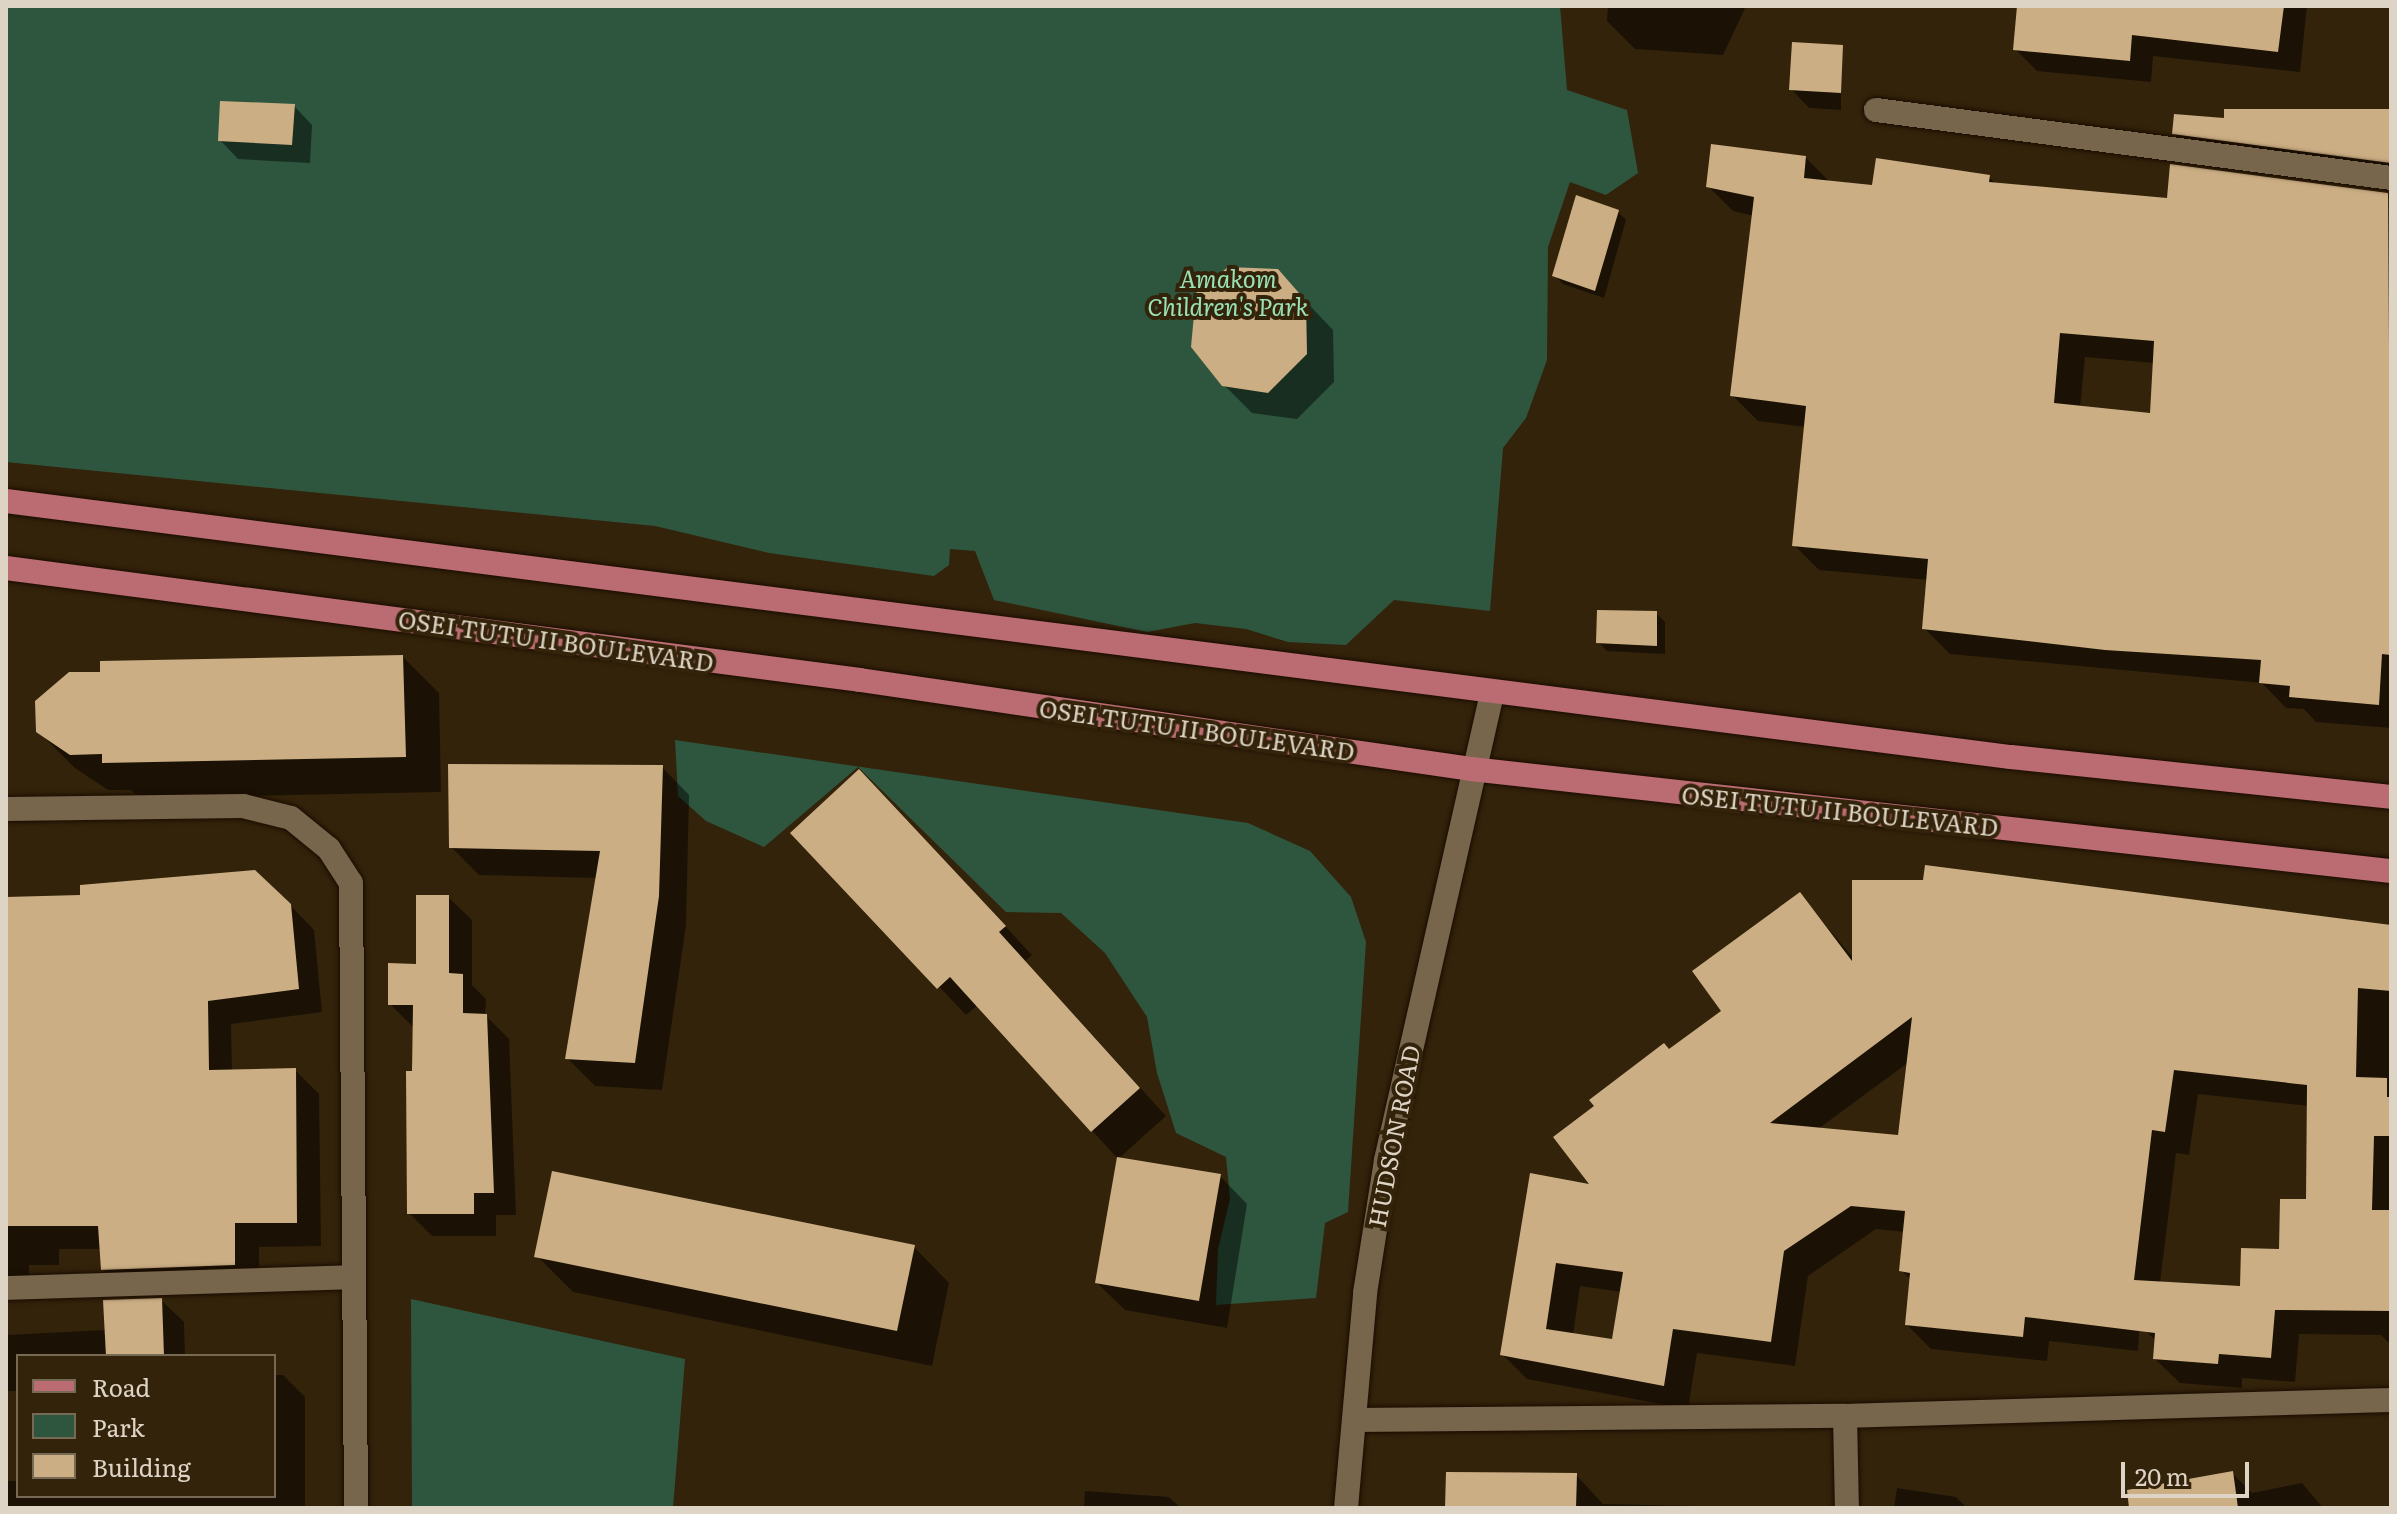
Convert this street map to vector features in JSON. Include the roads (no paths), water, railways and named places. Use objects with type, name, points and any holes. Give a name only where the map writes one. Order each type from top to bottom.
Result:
[{"type":"main road","points":[[6,501],[2011,757],[2391,797]]},
{"type":"main road","name":"OSEI TUTU II BOULEVARD","points":[[6,568],[860,680],[1471,769],[2391,871]]},
{"type":"street","points":[[1876,110],[2391,178]]},
{"type":"street","name":"HUDSON ROAD","points":[[1346,1508],[1365,1293],[1386,1160],[1471,769],[1492,692]]},
{"type":"street","points":[[6,809],[243,806],[291,818],[329,849],[351,883],[356,1508]]},
{"type":"street","points":[[6,1288],[354,1277]]},
{"type":"street","points":[[1354,1420],[1845,1416],[2391,1400]]},
{"type":"street","points":[[1845,1416],[1847,1508]]},
{"type":"park label","name":"Amakom Children's Park","points":[[1228,292]]}]
